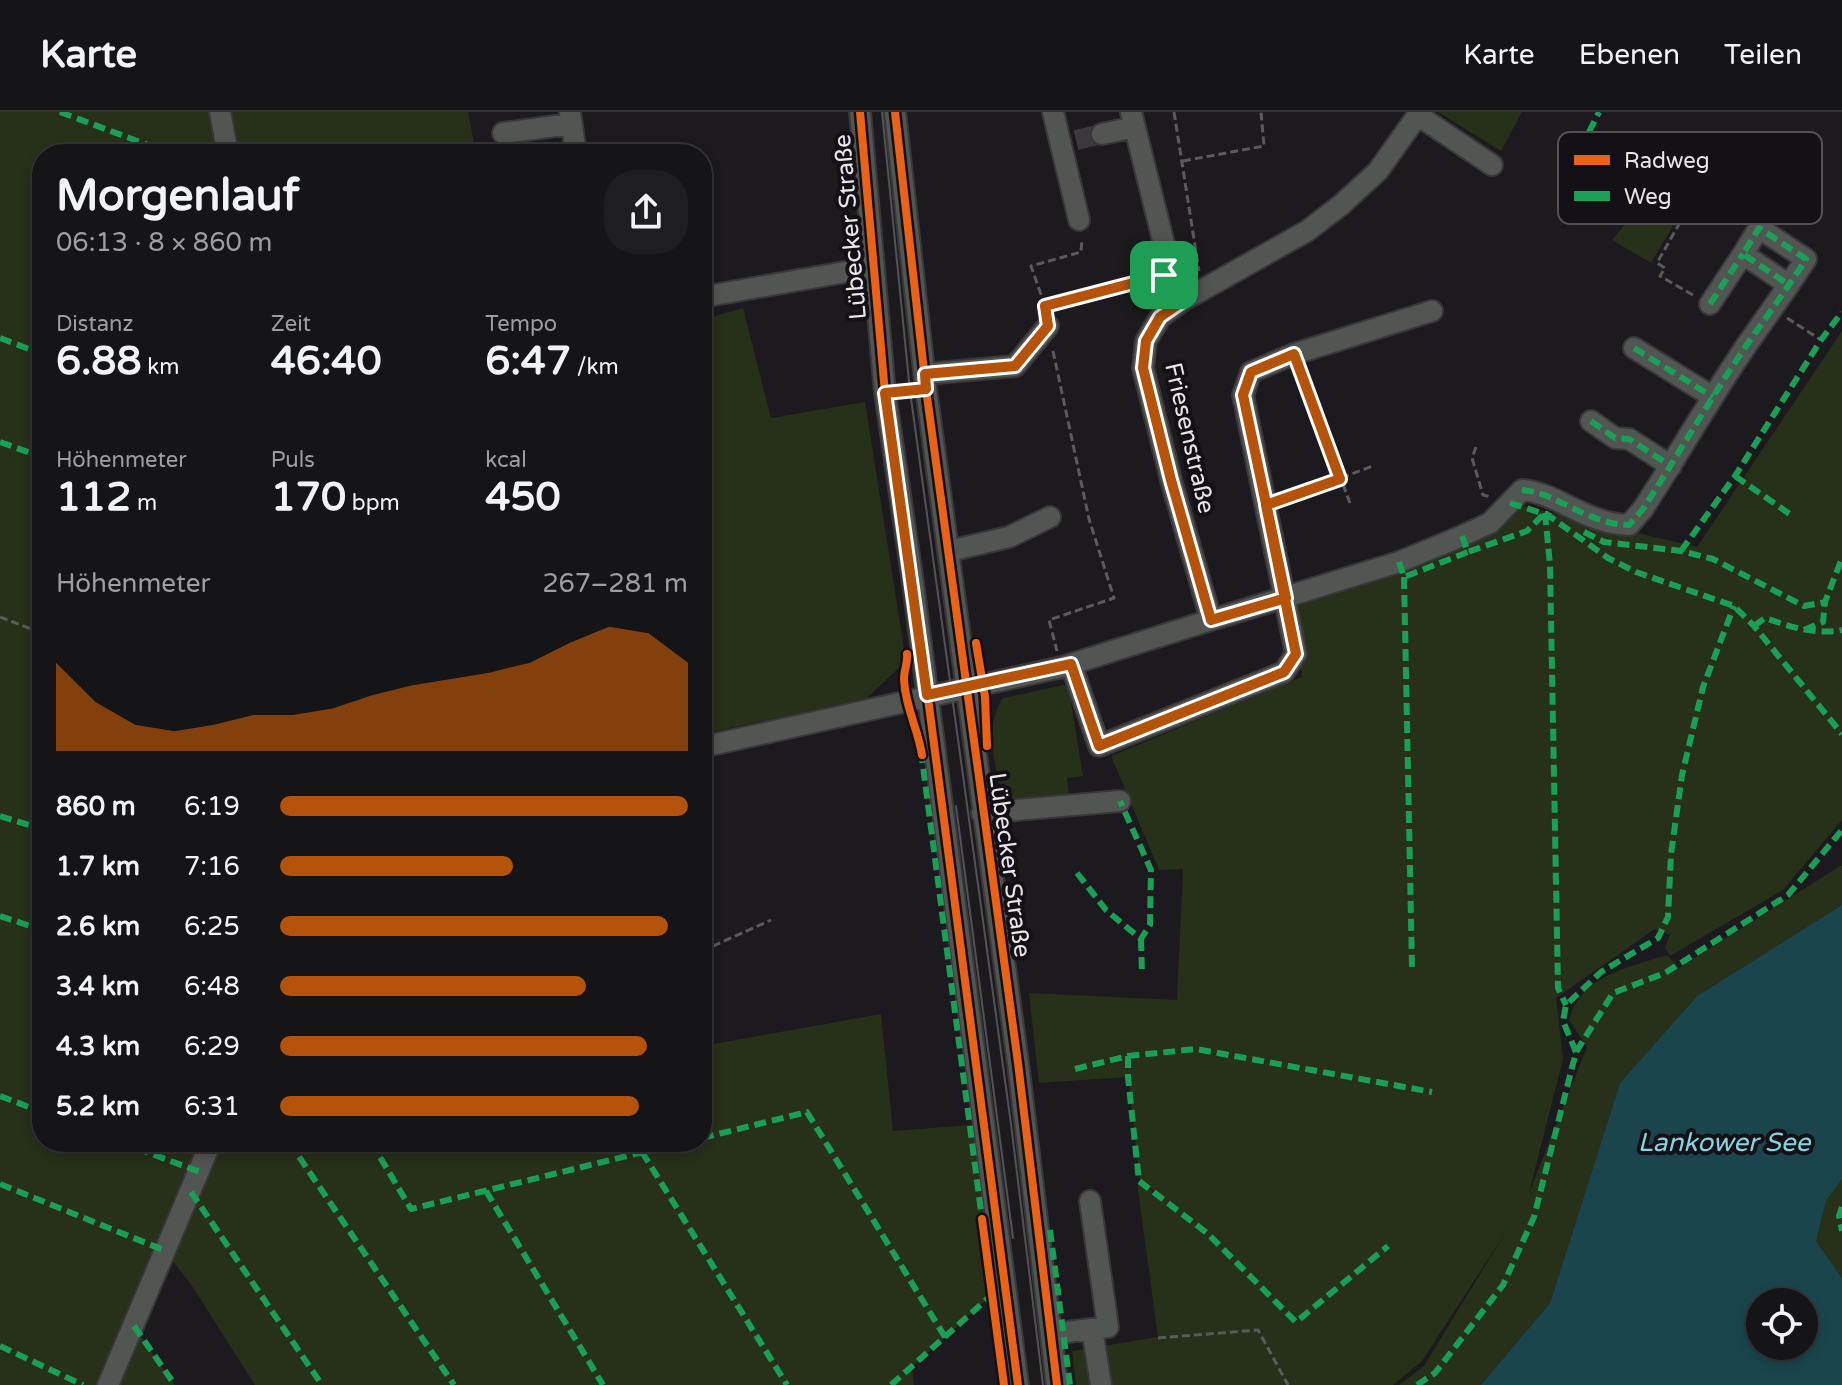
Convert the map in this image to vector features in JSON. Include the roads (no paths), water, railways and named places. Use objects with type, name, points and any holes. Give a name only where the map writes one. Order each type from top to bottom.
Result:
[{"type":"street","points":[[220,112],[226,144]]},
{"type":"street","name":"Lübecker Straße","points":[[860,112],[885,393],[1018,1385]]},
{"type":"street","name":"Lübecker Straße","points":[[895,112],[925,374],[1018,1063],[1057,1385]]},
{"type":"street","points":[[1053,112],[1068,142],[1079,220]]},
{"type":"street","points":[[1420,114],[1492,165]]},
{"type":"street","name":"Friesenstraße","points":[[1211,620],[1143,368],[1146,341],[1160,317],[1186,299],[1307,231],[1341,205],[1378,171],[1420,114]]},
{"type":"street","points":[[503,133],[570,118],[574,144]]},
{"type":"street","points":[[1102,134],[1133,120],[1171,272],[1186,299]]},
{"type":"street","points":[[712,745],[1065,662],[1286,598],[1399,562],[1462,536],[1490,523],[1516,497],[1534,491],[1589,517],[1629,525],[1643,509],[1748,343],[1806,259],[1759,228],[1710,304]]},
{"type":"street","points":[[1743,254],[1789,285]]},
{"type":"street","points":[[712,295],[874,267]]},
{"type":"street","points":[[1065,662],[1099,746],[1284,672],[1296,654],[1243,395],[1251,372],[1294,354],[1432,311]]},
{"type":"street","points":[[925,374],[1015,366],[1046,316]]},
{"type":"street","points":[[1634,348],[1713,397]]},
{"type":"street","points":[[1591,421],[1615,438],[1629,439],[1671,466]]},
{"type":"street","points":[[949,551],[1009,537],[1050,517]]},
{"type":"street","points":[[982,813],[1120,801]]},
{"type":"street","points":[[108,1385],[207,1152]]},
{"type":"street","points":[[1051,1334],[1108,1327],[1090,1201]]},
{"type":"street","points":[[1092,1329],[1101,1385]]},
{"type":"water","name":"Lankower See","points":[[1842,905],[1842,1179],[1826,1201],[1816,1241],[1842,1278],[1842,1385],[1481,1385],[1550,1303],[1620,1083],[1697,996]]},
{"type":"tunnel","points":[[1076,140],[1102,134]]},
{"type":"tram line","points":[[882,112],[910,391],[1011,1124],[1043,1385]]},
{"type":"tram line","points":[[956,806],[1013,1238]]}]
